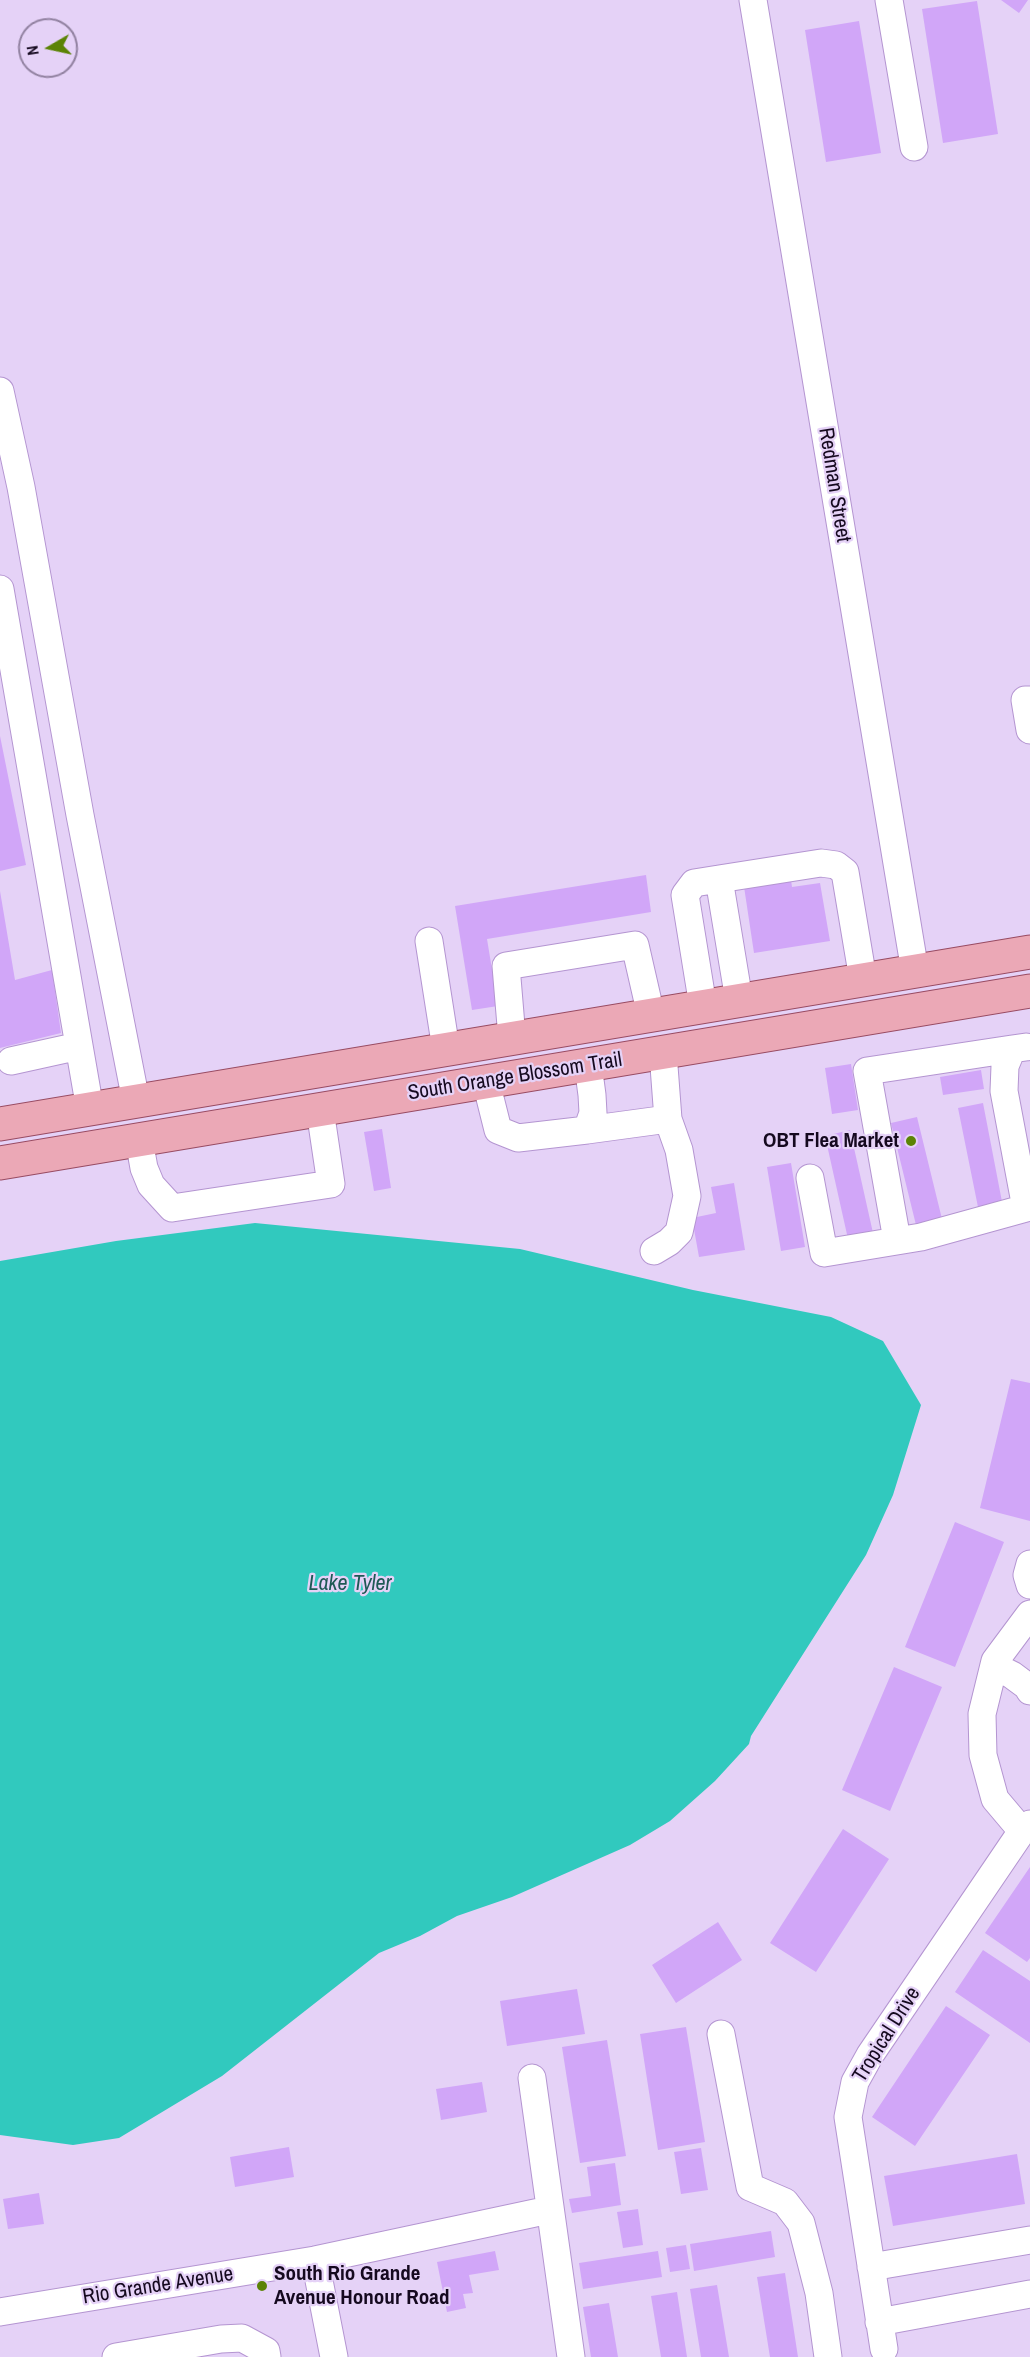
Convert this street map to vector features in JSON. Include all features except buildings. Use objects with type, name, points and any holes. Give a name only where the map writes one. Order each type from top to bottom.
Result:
[{"type":"main road","name":"South Orange Blossom Trail","points":[[0,1124],[1030,952]]},
{"type":"main road","points":[[850,1022],[887,1004],[903,991],[915,971]]},
{"type":"main road","name":"South Orange Blossom Trail","points":[[10,1162],[1030,992]]},
{"type":"main road","points":[[139,1140],[146,1123],[165,1107],[212,1089]]},
{"type":"main road","points":[[10,1162],[62,1141],[78,1129],[90,1109]]},
{"type":"street","name":"Redman Street","points":[[753,0],[915,971]]},
{"type":"street","points":[[889,0],[914,147]]},
{"type":"street","points":[[0,391],[21,487],[80,815],[136,1101]]},
{"type":"street","points":[[0,589],[90,1109]]},
{"type":"street","points":[[1030,700],[1025,700],[1030,730]]},
{"type":"street","points":[[703,1006],[685,895],[694,883],[821,863],[836,866],[845,872],[863,980]]},
{"type":"street","points":[[719,879],[739,1000]]},
{"type":"street","points":[[429,941],[447,1049]]},
{"type":"street","points":[[512,1038],[506,966],[635,945],[651,1015]]},
{"type":"street","points":[[11,1061],[79,1046]]},
{"type":"street","points":[[897,1240],[867,1071],[1021,1048]]},
{"type":"street","points":[[810,1178],[824,1253],[921,1237],[1028,1208],[1004,1091],[1005,1066],[1021,1048]]},
{"type":"street","points":[[654,1251],[669,1242],[679,1232],[687,1196],[679,1150],[668,1119],[663,1053]]},
{"type":"street","points":[[587,1130],[592,1113],[588,1065]]},
{"type":"street","points":[[486,1082],[498,1130],[518,1138],[668,1119]]},
{"type":"street","points":[[139,1140],[144,1168],[152,1185],[172,1208],[331,1184],[320,1110]]},
{"type":"street","points":[[1030,1564],[1027,1575],[1030,1585]]},
{"type":"street","points":[[1026,1827],[995,1799],[983,1755],[982,1714],[995,1661],[1030,1614]]},
{"type":"street","points":[[994,1666],[1020,1681],[1030,1691]]},
{"type":"street","name":"Tropical Drive","points":[[884,2349],[848,2117],[855,2082],[870,2055],[1026,1827]]},
{"type":"street","points":[[721,2034],[750,2187],[785,2202],[801,2223],[819,2293],[828,2357]]},
{"type":"street","points":[[532,2078],[571,2357]]},
{"type":"street","name":"Rio Grande Avenue","points":[[0,2312],[315,2260],[549,2210]]},
{"type":"street","points":[[871,2268],[1030,2240]]},
{"type":"street","points":[[315,2260],[334,2357]]},
{"type":"street","points":[[879,2322],[1030,2294]]},
{"type":"street","points":[[116,2357],[220,2339],[242,2338],[266,2351],[267,2357]]},
{"type":"water","name":"Lake Tyler","points":[[255,1223],[520,1249],[693,1290],[831,1317],[883,1341],[921,1405],[893,1495],[866,1555],[751,1736],[749,1744],[715,1781],[670,1821],[630,1845],[512,1897],[457,1916],[420,1936],[379,1953],[222,2076],[119,2138],[73,2145],[0,2135],[0,1261],[116,1241]]},
{"type":"place","name":"OBT Flea Market","points":[[911,1141]]},
{"type":"place","name":"South Rio Grande Avenue Honour Road","points":[[262,2286]]}]
